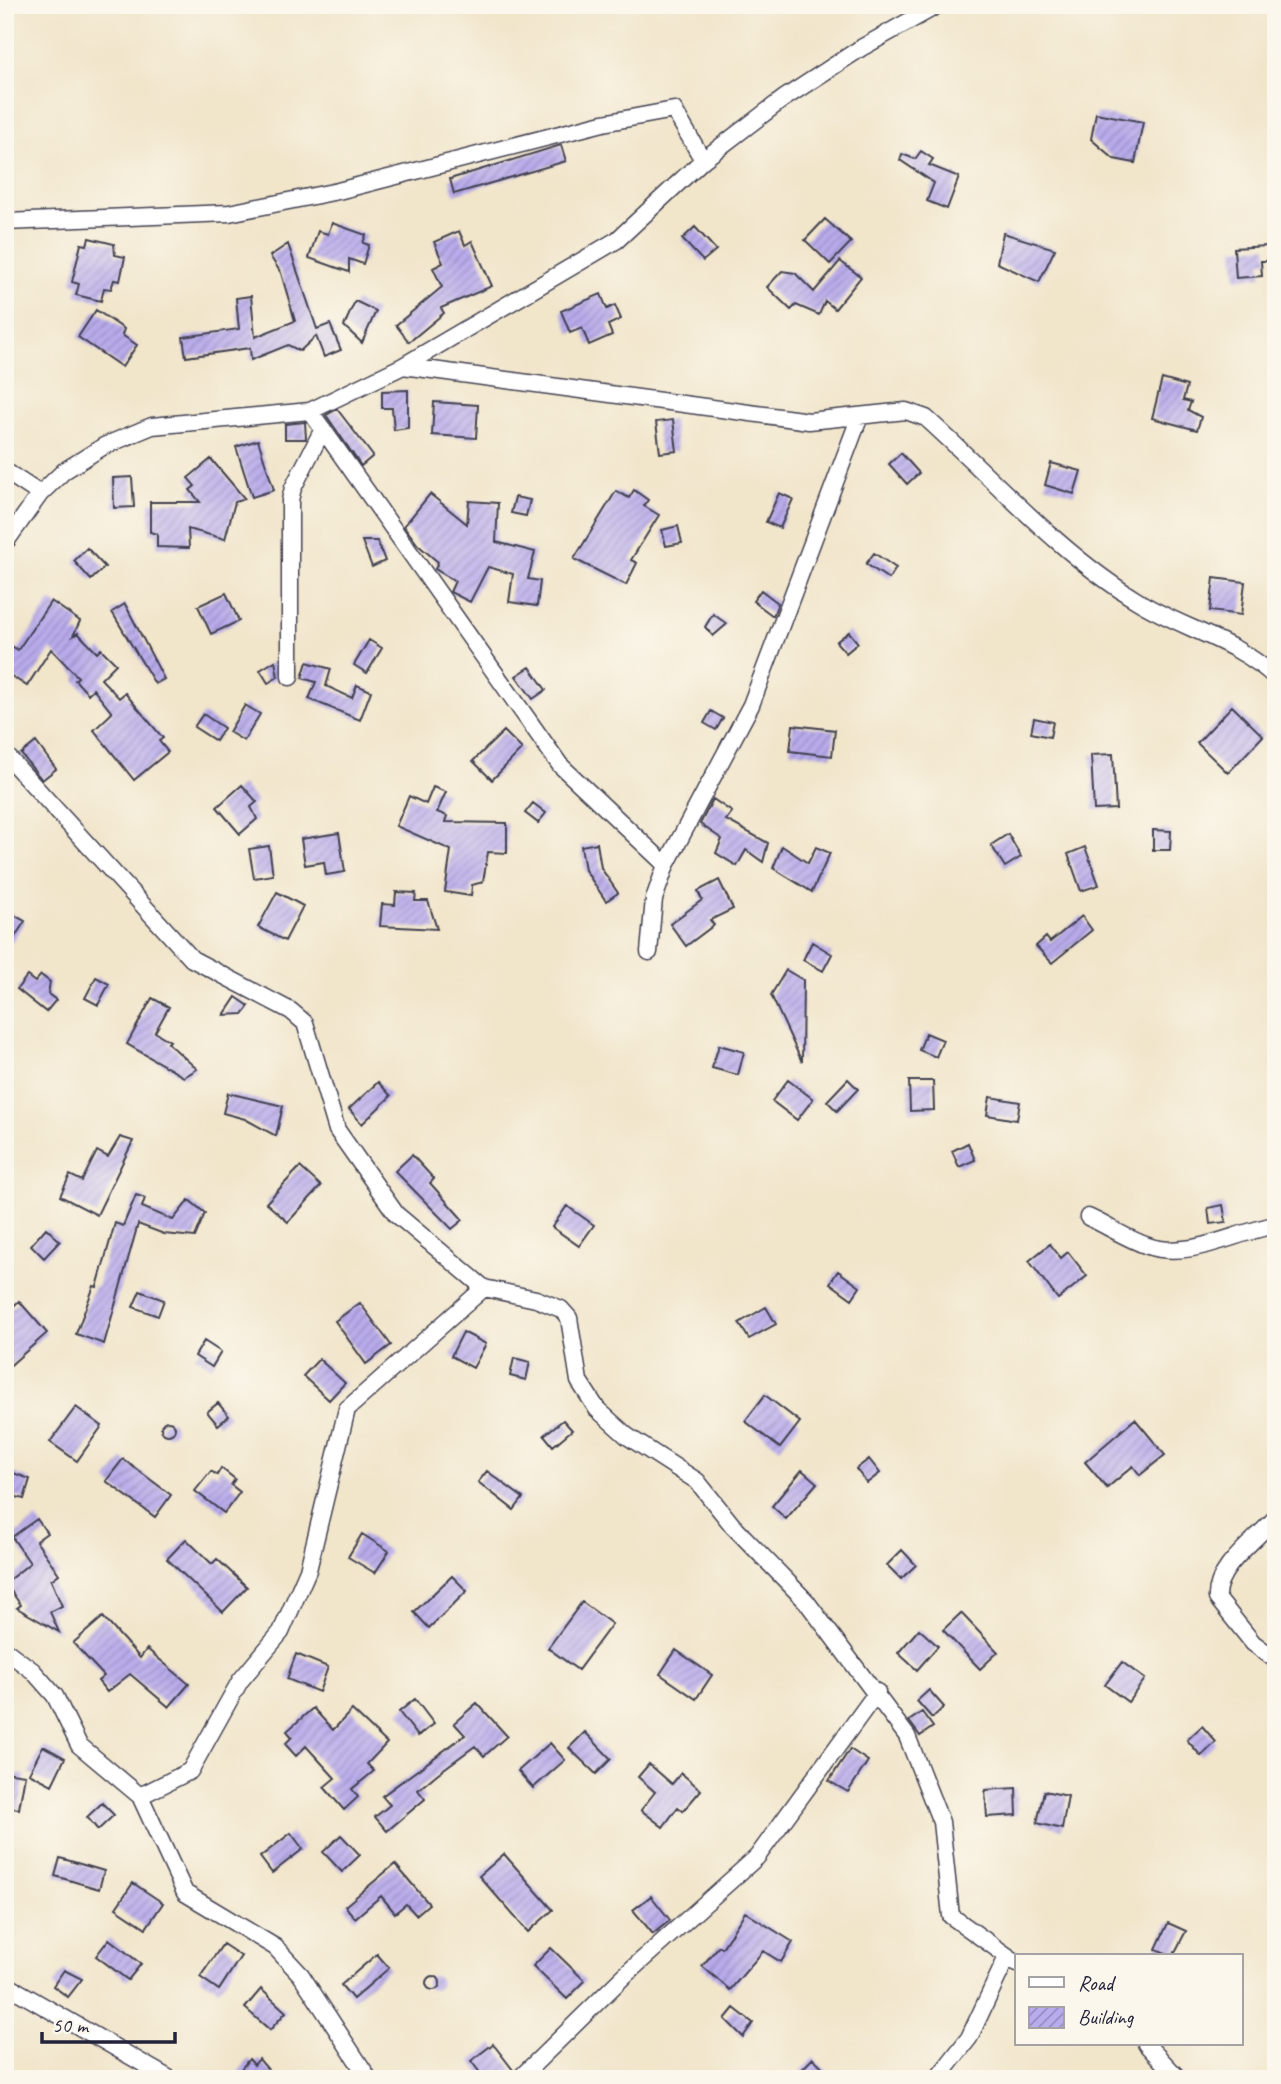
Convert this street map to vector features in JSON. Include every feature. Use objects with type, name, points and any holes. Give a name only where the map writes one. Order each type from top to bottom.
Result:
[{"type":"street","points":[[5,542],[40,494],[64,471],[104,446],[152,426],[310,411],[403,366],[617,240],[703,160],[783,99],[861,48],[938,5]]},
{"type":"street","points":[[5,222],[229,213],[338,191],[578,129],[661,111],[674,110],[703,160]]},
{"type":"street","points":[[403,366],[809,421],[906,411],[926,418],[1067,548],[1135,600],[1244,653],[1276,678]]},
{"type":"street","points":[[310,411],[560,765],[666,864]]},
{"type":"street","points":[[649,952],[654,899],[666,864],[751,705],[860,416]]},
{"type":"street","points":[[290,677],[290,500],[293,488],[323,429]]},
{"type":"street","points":[[5,471],[40,494]]},
{"type":"street","points":[[5,754],[192,960],[291,1011],[305,1023],[337,1129],[396,1214],[484,1288],[536,1299],[561,1309],[569,1318],[579,1381],[597,1409],[626,1436],[697,1481],[733,1526],[806,1601],[877,1692],[907,1736],[941,1822],[951,1916],[1012,1960],[969,2038],[937,2079]]},
{"type":"street","points":[[1088,1217],[1148,1246],[1171,1250],[1195,1247],[1276,1225]]},
{"type":"street","points":[[140,1796],[190,1771],[240,1681],[281,1632],[308,1570],[347,1409],[484,1288]]},
{"type":"street","points":[[1276,1517],[1240,1554],[1217,1589],[1217,1598],[1253,1643],[1276,1660]]},
{"type":"street","points":[[5,1650],[33,1671],[55,1696],[79,1745],[140,1796],[185,1893],[275,1947],[301,1975],[369,2079]]},
{"type":"street","points":[[519,2079],[624,1976],[757,1857],[877,1692]]},
{"type":"street","points":[[5,1984],[170,2079]]},
{"type":"street","points":[[1148,2046],[1180,2079]]},
{"type":"building","points":[[1096,113],[1143,122],[1135,163],[1114,159],[1091,139]]},
{"type":"building","points":[[561,145],[566,161],[454,194],[450,179]]},
{"type":"building","points":[[921,151],[933,159],[929,165],[959,177],[947,209],[927,201],[934,183],[900,160],[902,154],[915,159]]},
{"type":"building","points":[[825,219],[851,242],[830,264],[805,240]]},
{"type":"building","points":[[332,223],[366,235],[363,243],[369,245],[363,264],[349,259],[349,272],[309,258],[318,231],[328,234]]},
{"type":"building","points":[[695,227],[716,250],[703,261],[682,239]]},
{"type":"building","points":[[459,231],[465,245],[472,241],[492,286],[441,308],[444,313],[409,342],[396,325],[442,287],[433,268],[443,263],[434,242]]},
{"type":"building","points":[[1003,233],[1055,249],[1039,282],[997,263]]},
{"type":"building","points":[[89,238],[114,244],[115,255],[125,257],[120,281],[114,280],[111,289],[104,288],[101,301],[76,295],[79,284],[72,282],[81,244],[87,245]]},
{"type":"building","points":[[288,244],[317,329],[330,324],[341,350],[324,357],[316,336],[300,351],[288,345],[251,360],[250,348],[186,357],[183,337],[239,329],[236,298],[251,296],[255,337],[295,321],[281,273],[270,256]]},
{"type":"building","points":[[1267,246],[1268,261],[1261,261],[1262,276],[1236,278],[1234,248]]},
{"type":"building","points":[[840,261],[861,277],[835,309],[825,301],[819,315],[796,305],[791,310],[767,287],[782,271],[795,273],[814,292]]},
{"type":"building","points":[[601,294],[607,309],[615,305],[621,319],[608,325],[612,335],[589,345],[582,328],[570,333],[561,311]]},
{"type":"building","points":[[355,301],[376,311],[362,343],[344,326]]},
{"type":"building","points":[[96,310],[124,329],[122,335],[137,345],[122,367],[78,337]]},
{"type":"building","points":[[1162,379],[1187,386],[1183,400],[1191,402],[1188,410],[1201,417],[1197,430],[1152,418]]},
{"type":"building","points":[[408,390],[408,428],[394,430],[392,408],[382,408],[382,391]]},
{"type":"building","points":[[434,402],[478,405],[476,438],[432,435]]},
{"type":"building","points":[[337,409],[373,456],[361,466],[326,415]]},
{"type":"building","points":[[673,420],[677,451],[660,453],[656,422]]},
{"type":"building","points":[[305,422],[306,439],[285,439],[285,424]]},
{"type":"building","points":[[258,440],[274,490],[252,497],[236,447]]},
{"type":"building","points":[[901,453],[919,473],[907,484],[889,464]]},
{"type":"building","points":[[211,459],[245,499],[235,502],[225,539],[188,529],[189,548],[157,547],[157,534],[150,532],[150,502],[200,502],[190,490],[195,486],[188,478]]},
{"type":"building","points":[[1051,463],[1081,471],[1074,494],[1045,485]]},
{"type":"building","points":[[132,477],[134,507],[114,508],[113,478]]},
{"type":"building","points":[[634,490],[648,500],[644,506],[659,515],[631,560],[637,563],[626,585],[574,559],[616,491],[629,498]]},
{"type":"building","points":[[779,493],[793,499],[780,528],[766,522]]},
{"type":"building","points":[[430,494],[467,524],[469,501],[498,503],[496,542],[535,552],[528,579],[540,581],[537,606],[509,602],[513,574],[488,567],[470,602],[450,592],[455,581],[435,569],[438,562],[418,545],[404,526]]},
{"type":"building","points":[[515,497],[530,500],[526,516],[511,513]]},
{"type":"building","points":[[678,526],[682,543],[666,546],[662,530]]},
{"type":"building","points":[[362,541],[377,541],[385,561],[372,567]]},
{"type":"building","points":[[87,548],[105,567],[91,580],[74,561]]},
{"type":"building","points":[[874,553],[896,568],[889,579],[866,564]]},
{"type":"building","points":[[1214,578],[1245,582],[1241,615],[1210,611]]},
{"type":"building","points":[[761,590],[778,603],[773,616],[753,601]]},
{"type":"building","points":[[226,593],[239,621],[211,634],[198,606]]},
{"type":"building","points":[[51,601],[80,621],[73,636],[78,633],[97,653],[101,649],[116,664],[101,679],[119,698],[125,693],[163,738],[159,741],[168,752],[134,780],[94,730],[112,713],[93,689],[88,694],[75,680],[78,677],[51,649],[27,686],[5,672],[5,642],[18,650]]},
{"type":"building","points":[[125,604],[164,679],[155,684],[112,612]]},
{"type":"building","points":[[713,614],[727,624],[713,636],[705,627]]},
{"type":"building","points":[[849,632],[858,643],[846,653],[836,642]]},
{"type":"building","points":[[369,640],[382,648],[367,673],[354,665]]},
{"type":"building","points":[[275,661],[278,677],[268,683],[260,670]]},
{"type":"building","points":[[307,662],[331,669],[326,686],[352,698],[357,685],[371,691],[360,720],[309,699],[316,682],[302,678]]},
{"type":"building","points":[[530,667],[546,690],[533,699],[516,676]]},
{"type":"building","points":[[245,705],[260,714],[244,741],[229,732]]},
{"type":"building","points":[[1232,706],[1263,736],[1228,773],[1197,743]]},
{"type":"building","points":[[711,711],[723,718],[716,730],[704,723]]},
{"type":"building","points":[[203,714],[224,728],[216,741],[194,727]]},
{"type":"building","points":[[1034,718],[1053,722],[1050,737],[1031,733]]},
{"type":"building","points":[[793,725],[835,730],[832,756],[790,751]]},
{"type":"building","points":[[504,731],[522,749],[492,780],[473,761]]},
{"type":"building","points":[[36,742],[56,769],[42,780],[21,754]]},
{"type":"building","points":[[1113,754],[1116,809],[1094,810],[1091,755]]},
{"type":"building","points":[[242,785],[257,802],[251,807],[257,819],[240,834],[217,807]]},
{"type":"building","points":[[433,787],[446,792],[437,812],[447,816],[445,822],[507,823],[507,853],[488,852],[483,882],[472,885],[471,896],[445,892],[451,850],[396,826],[409,796],[426,804]]},
{"type":"building","points":[[713,799],[732,812],[726,820],[768,843],[763,862],[746,850],[737,866],[716,853],[722,839],[700,824]]},
{"type":"building","points":[[533,803],[546,813],[538,823],[525,813]]},
{"type":"building","points":[[1153,830],[1171,831],[1170,850],[1153,850]]},
{"type":"building","points":[[339,833],[345,872],[326,875],[324,862],[305,865],[301,839]]},
{"type":"building","points":[[1008,834],[1021,857],[1005,867],[991,845]]},
{"type":"building","points":[[597,843],[601,868],[618,893],[606,901],[585,870],[581,846]]},
{"type":"building","points":[[269,846],[273,875],[254,878],[249,849]]},
{"type":"building","points":[[782,846],[808,863],[816,847],[830,853],[812,892],[773,868]]},
{"type":"building","points":[[1085,847],[1099,885],[1081,891],[1068,854]]},
{"type":"building","points":[[719,880],[733,909],[710,920],[714,925],[686,946],[670,924],[702,900],[698,891]]},
{"type":"building","points":[[277,892],[303,906],[285,941],[258,927]]},
{"type":"building","points":[[396,892],[416,893],[415,901],[428,901],[437,929],[380,926],[382,904],[395,905]]},
{"type":"building","points":[[5,910],[25,921],[5,952]]},
{"type":"building","points":[[1082,916],[1092,930],[1052,963],[1036,946],[1046,937],[1050,942]]},
{"type":"building","points":[[812,942],[832,954],[823,971],[803,960]]},
{"type":"building","points":[[786,970],[803,980],[802,1062],[771,995]]},
{"type":"building","points":[[41,975],[50,982],[48,994],[56,1000],[46,1012],[17,989],[27,976],[35,982]]},
{"type":"building","points":[[96,977],[109,984],[98,1005],[85,998]]},
{"type":"building","points":[[236,997],[249,1006],[243,1014],[224,1015]]},
{"type":"building","points":[[152,998],[169,1007],[155,1032],[170,1041],[168,1043],[197,1069],[184,1077],[127,1044]]},
{"type":"building","points":[[926,1033],[943,1040],[936,1057],[919,1050]]},
{"type":"building","points":[[719,1045],[744,1052],[738,1075],[712,1068]]},
{"type":"building","points":[[848,1079],[858,1089],[837,1111],[827,1101]]},
{"type":"building","points":[[788,1080],[813,1099],[797,1120],[772,1101]]},
{"type":"building","points":[[909,1081],[933,1081],[934,1110],[910,1111]]},
{"type":"building","points":[[378,1082],[391,1096],[362,1124],[349,1109]]},
{"type":"building","points":[[228,1093],[283,1106],[276,1136],[245,1119],[223,1113]]},
{"type":"building","points":[[990,1097],[1020,1102],[1017,1120],[987,1115]]},
{"type":"building","points":[[120,1137],[133,1141],[97,1215],[60,1196],[70,1175],[82,1181],[97,1151],[108,1157]]},
{"type":"building","points":[[968,1143],[975,1160],[959,1167],[952,1151]]},
{"type":"building","points":[[412,1155],[434,1179],[430,1183],[463,1220],[452,1229],[395,1171]]},
{"type":"building","points":[[300,1167],[321,1186],[288,1222],[266,1203]]},
{"type":"building","points":[[136,1195],[145,1198],[142,1207],[173,1220],[189,1200],[205,1213],[195,1237],[164,1234],[138,1224],[104,1344],[76,1334],[94,1286],[97,1287],[115,1223],[123,1226]]},
{"type":"building","points":[[1223,1205],[1226,1222],[1210,1224],[1208,1208]]},
{"type":"building","points":[[567,1206],[594,1225],[579,1246],[552,1227]]},
{"type":"building","points":[[46,1228],[60,1241],[44,1258],[31,1245]]},
{"type":"building","points":[[1050,1244],[1061,1258],[1068,1252],[1087,1276],[1058,1299],[1029,1261]]},
{"type":"building","points":[[838,1271],[860,1287],[852,1299],[830,1283]]},
{"type":"building","points":[[140,1291],[164,1300],[158,1316],[133,1307]]},
{"type":"building","points":[[19,1301],[47,1333],[5,1370],[5,1314]]},
{"type":"building","points":[[360,1303],[391,1345],[366,1364],[335,1321]]},
{"type":"building","points":[[766,1307],[776,1324],[749,1339],[739,1323]]},
{"type":"building","points":[[463,1332],[486,1344],[473,1368],[451,1356]]},
{"type":"building","points":[[204,1341],[221,1352],[212,1367],[195,1356]]},
{"type":"building","points":[[514,1358],[530,1362],[526,1380],[510,1376]]},
{"type":"building","points":[[319,1359],[345,1383],[329,1400],[303,1376]]},
{"type":"building","points":[[765,1395],[800,1422],[780,1448],[745,1421]]},
{"type":"building","points":[[218,1403],[229,1416],[218,1425],[207,1412]]},
{"type":"building","points":[[76,1407],[102,1426],[77,1461],[50,1442]]},
{"type":"building","points":[[1135,1419],[1165,1455],[1140,1475],[1133,1466],[1107,1488],[1085,1462]]},
{"type":"building","points":[[563,1420],[572,1430],[553,1446],[544,1435]]},
{"type":"building","points":[[165,1421],[171,1421],[175,1428],[171,1435],[165,1435],[161,1431],[161,1425]]},
{"type":"building","points":[[123,1459],[171,1495],[155,1517],[106,1481]]},
{"type":"building","points":[[869,1459],[880,1473],[867,1483],[856,1469]]},
{"type":"building","points":[[221,1468],[235,1479],[231,1485],[240,1492],[224,1513],[195,1491],[211,1471],[217,1475]]},
{"type":"building","points":[[5,1470],[30,1479],[24,1499],[5,1494]]},
{"type":"building","points":[[802,1470],[817,1483],[786,1519],[772,1506]]},
{"type":"building","points":[[487,1471],[523,1498],[514,1510],[478,1482]]},
{"type":"building","points":[[37,1519],[47,1533],[36,1541],[59,1574],[51,1580],[62,1606],[50,1612],[59,1632],[17,1608],[21,1605],[5,1583],[30,1563],[12,1537]]},
{"type":"building","points":[[362,1534],[389,1551],[375,1573],[348,1557]]},
{"type":"building","points":[[186,1539],[212,1564],[217,1559],[247,1587],[223,1612],[167,1559]]},
{"type":"building","points":[[902,1550],[916,1565],[901,1579],[887,1565]]},
{"type":"building","points":[[452,1576],[467,1591],[429,1628],[414,1612]]},
{"type":"building","points":[[582,1602],[612,1624],[578,1670],[548,1648]]},
{"type":"building","points":[[961,1613],[998,1652],[980,1669],[943,1630]]},
{"type":"building","points":[[103,1617],[140,1658],[147,1649],[189,1684],[169,1707],[130,1674],[107,1692],[98,1681],[104,1676],[73,1643]]},
{"type":"building","points":[[919,1629],[938,1646],[917,1670],[898,1653]]},
{"type":"building","points":[[676,1650],[712,1675],[696,1699],[660,1674]]},
{"type":"building","points":[[296,1654],[328,1667],[319,1692],[287,1679]]},
{"type":"building","points":[[1122,1662],[1145,1679],[1128,1702],[1105,1685]]},
{"type":"building","points":[[929,1690],[944,1707],[932,1718],[917,1701]]},
{"type":"building","points":[[415,1699],[434,1724],[418,1736],[399,1712]]},
{"type":"building","points":[[477,1703],[507,1736],[484,1756],[475,1746],[437,1774],[418,1790],[425,1799],[387,1831],[375,1817],[390,1805],[382,1796],[465,1735],[454,1723]]},
{"type":"building","points":[[313,1708],[333,1730],[352,1710],[387,1743],[367,1764],[374,1771],[352,1789],[358,1797],[344,1810],[324,1787],[335,1778],[306,1746],[296,1756],[285,1744],[292,1737],[287,1731]]},
{"type":"building","points":[[922,1712],[933,1727],[920,1736],[909,1721]]},
{"type":"building","points":[[1202,1726],[1216,1742],[1201,1756],[1187,1740]]},
{"type":"building","points":[[585,1732],[611,1759],[596,1774],[569,1748]]},
{"type":"building","points":[[550,1743],[565,1760],[533,1788],[518,1771]]},
{"type":"building","points":[[43,1746],[65,1758],[52,1785],[29,1773]]},
{"type":"building","points":[[850,1749],[868,1761],[848,1792],[829,1781]]},
{"type":"building","points":[[649,1764],[672,1784],[681,1773],[701,1790],[683,1811],[678,1807],[663,1827],[641,1810],[655,1792],[638,1777]]},
{"type":"building","points":[[5,1772],[25,1775],[19,1809],[5,1807]]},
{"type":"building","points":[[1016,1788],[1017,1815],[987,1817],[985,1790]]},
{"type":"building","points":[[1044,1791],[1068,1796],[1062,1829],[1037,1823]]},
{"type":"building","points":[[102,1803],[114,1815],[98,1830],[87,1817]]},
{"type":"building","points":[[291,1833],[303,1849],[272,1873],[260,1857]]},
{"type":"building","points":[[341,1835],[360,1855],[342,1872],[323,1852]]},
{"type":"building","points":[[504,1854],[553,1910],[528,1932],[479,1876]]},
{"type":"building","points":[[60,1858],[104,1871],[99,1889],[55,1876]]},
{"type":"building","points":[[395,1864],[429,1904],[416,1915],[406,1904],[395,1913],[381,1896],[355,1918],[345,1906]]},
{"type":"building","points":[[133,1883],[163,1903],[146,1928],[116,1908]]},
{"type":"building","points":[[651,1896],[670,1920],[653,1934],[633,1910]]},
{"type":"building","points":[[745,1912],[793,1942],[781,1962],[763,1951],[730,1990],[702,1966],[719,1946],[722,1948]]},
{"type":"building","points":[[1168,1923],[1186,1931],[1174,1954],[1156,1949]]},
{"type":"building","points":[[109,1939],[141,1964],[128,1980],[96,1956]]},
{"type":"building","points":[[223,1944],[241,1956],[219,1990],[200,1977]]},
{"type":"building","points":[[551,1948],[585,1981],[567,1999],[533,1966]]},
{"type":"building","points":[[377,1954],[389,1968],[353,1999],[341,1985]]},
{"type":"building","points":[[64,1970],[82,1979],[68,1997],[53,1986]]},
{"type":"building","points":[[430,1976],[436,1976],[440,1983],[436,1990],[430,1990],[426,1986],[426,1980]]},
{"type":"building","points":[[261,1989],[286,2012],[270,2030],[245,2008]]},
{"type":"building","points":[[734,2008],[753,2023],[743,2037],[725,2019]]},
{"type":"building","points":[[493,2044],[513,2070],[502,2079],[485,2079],[471,2061]]},
{"type":"building","points":[[813,2058],[835,2079],[793,2079]]},
{"type":"building","points":[[249,2059],[254,2065],[259,2059],[276,2079],[233,2079]]}]
